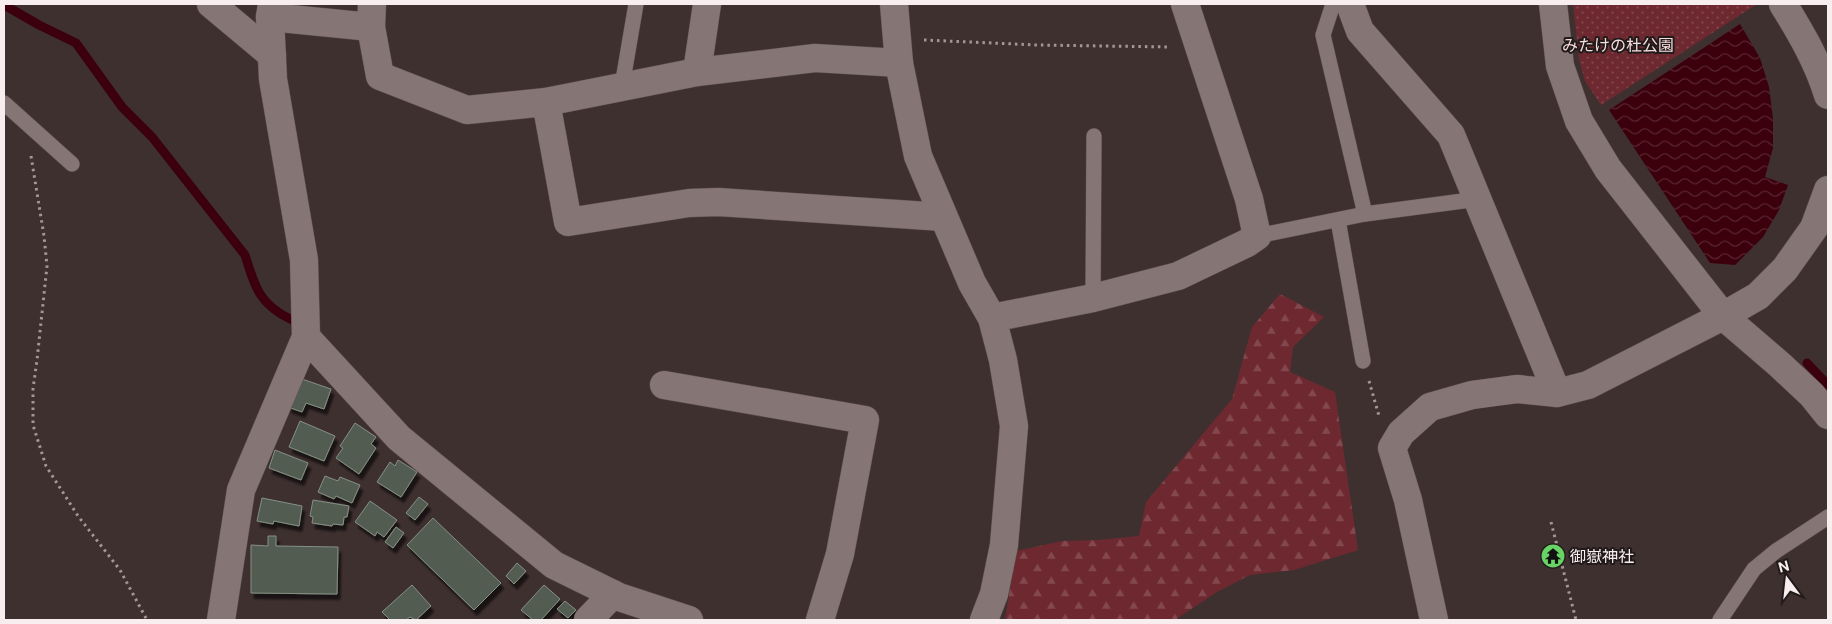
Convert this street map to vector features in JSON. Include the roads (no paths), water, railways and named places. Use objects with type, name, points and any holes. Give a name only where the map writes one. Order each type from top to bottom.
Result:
[{"type":"street","points":[[211,4],[272,55]]},
{"type":"street","points":[[697,72],[707,4]]},
{"type":"street","points":[[894,4],[899,51],[918,156],[972,283],[992,318],[1004,360],[1014,426],[1004,545],[994,594],[984,620]]},
{"type":"street","points":[[992,318],[1093,298],[1178,276],[1247,243],[1257,236],[1249,199],[1185,4]]},
{"type":"street","points":[[1350,4],[1360,31],[1451,135],[1557,393]]},
{"type":"street","points":[[1553,4],[1560,66],[1579,121],[1608,169],[1723,316],[1812,395],[1828,416]]},
{"type":"street","points":[[1783,4],[1803,36],[1822,74],[1828,95]]},
{"type":"street","points":[[221,620],[241,490],[306,338],[304,260],[273,79],[271,10],[371,15],[380,76],[467,110],[546,102],[697,72],[815,58],[899,51]]},
{"type":"street","points":[[546,102],[568,222],[689,204],[718,202],[943,217]]},
{"type":"street","points":[[1434,620],[1408,500],[1388,440],[1401,433],[1430,407],[1472,394],[1517,389],[1557,393],[1588,385],[1723,316],[1758,296],[1785,269],[1814,228],[1828,190]]},
{"type":"street","points":[[306,338],[399,438],[554,565],[612,594],[689,620]]},
{"type":"street","points":[[664,385],[865,420],[840,554],[820,620]]},
{"type":"street","points":[[588,620],[612,594]]},
{"type":"lane","points":[[622,86],[636,4]]},
{"type":"lane","points":[[1333,4],[1323,35],[1365,214]]},
{"type":"lane","points":[[4,103],[72,164]]},
{"type":"lane","points":[[1093,298],[1094,136]]},
{"type":"lane","points":[[1257,236],[1365,214],[1478,199]]},
{"type":"lane","points":[[1338,220],[1363,361]]},
{"type":"lane","points":[[1720,620],[1754,569],[1776,551],[1828,517]]},
{"type":"water","points":[[1740,24],[1760,58],[1769,87],[1773,119],[1773,148],[1765,177],[1788,185],[1779,210],[1763,237],[1735,265],[1710,263],[1609,110]]},
{"type":"waterway","points":[[5,4],[39,25],[76,43],[122,107],[152,137],[245,255],[256,286],[266,302],[292,320]]},
{"type":"waterway","points":[[1807,363],[1828,385]]},
{"type":"place","name":"御嶽神社","points":[[1553,556]]},
{"type":"park label","name":"みたけの杜公園","points":[[1618,45]]}]
